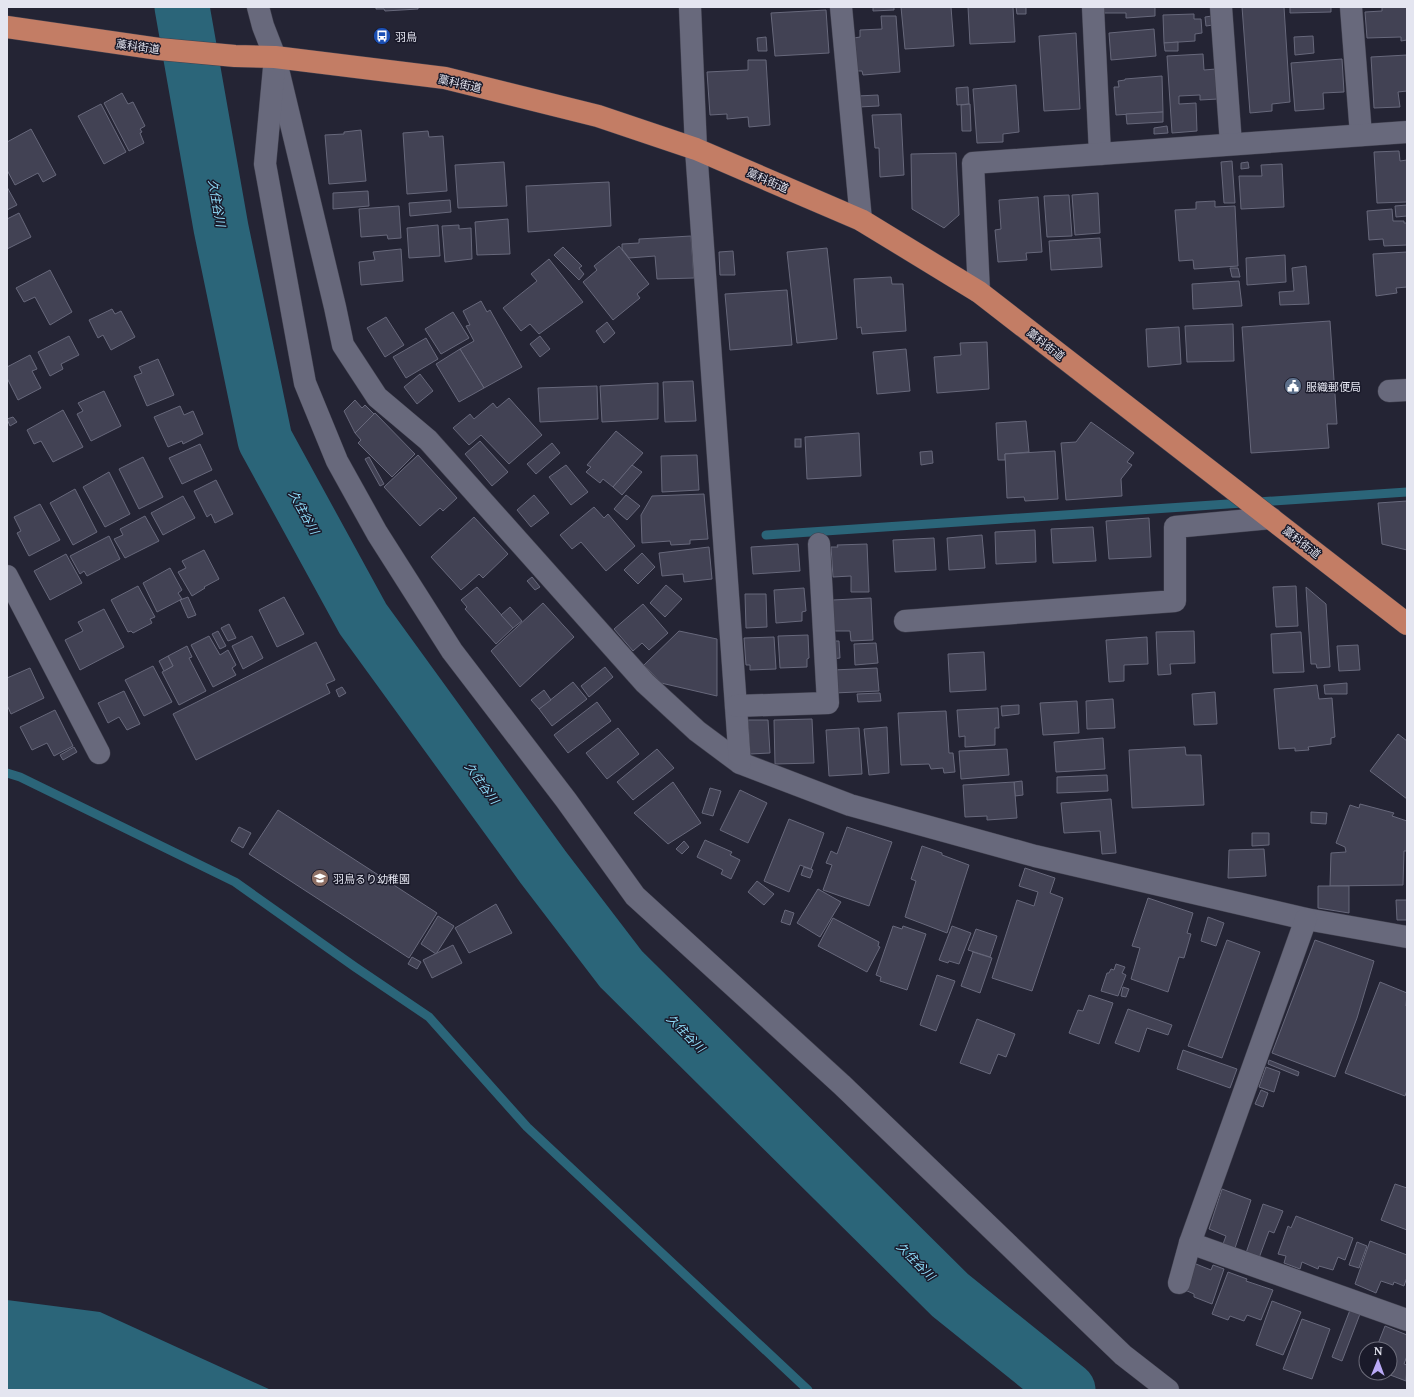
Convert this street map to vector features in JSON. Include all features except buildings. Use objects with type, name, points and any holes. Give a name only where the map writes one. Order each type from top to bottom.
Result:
[{"type":"highway","name":"藁科街道","points":[[7,27],[159,49],[236,56],[275,57],[445,78],[598,116],[696,149],[861,220],[980,292],[1407,624]]},
{"type":"street","points":[[258,7],[263,26],[275,57],[343,345],[377,397],[428,440],[645,683],[697,731],[740,763],[850,805],[1043,858],[1306,919],[1407,937]]},
{"type":"street","points":[[690,7],[696,149],[740,763]]},
{"type":"street","points":[[841,7],[861,220]]},
{"type":"street","points":[[1093,7],[1100,154]]},
{"type":"street","points":[[1221,7],[1231,144]]},
{"type":"street","points":[[1351,7],[1361,135]]},
{"type":"street","points":[[275,57],[265,164],[305,383],[337,461],[377,533],[452,651],[561,794],[636,896],[840,1084],[1123,1355],[1168,1390]]},
{"type":"street","points":[[980,292],[973,164],[1407,132]]},
{"type":"street","points":[[905,621],[1175,601],[1174,527],[1271,518]]},
{"type":"street","points":[[736,706],[828,703],[819,544]]},
{"type":"street","points":[[7,576],[99,753]]},
{"type":"street","points":[[1179,1283],[1190,1244],[1306,919]]},
{"type":"street","points":[[1190,1244],[1407,1320]]},
{"type":"water","points":[[7,1300],[100,1312],[271,1390],[7,1390]]},
{"type":"waterway","name":"久住谷川","points":[[182,7],[221,228],[265,440],[363,619],[543,867],[621,969],[950,1295],[1068,1390]]},
{"type":"waterway","points":[[766,535],[1407,492]]},
{"type":"waterway","points":[[7,773],[20,777],[235,882],[355,967],[429,1017],[527,1127],[808,1390]]},
{"type":"place","name":"羽鳥","points":[[382,36]]},
{"type":"place","name":"服織郵便局","points":[[1293,386]]},
{"type":"place","name":"羽鳥るり幼稚園","points":[[320,878]]}]
